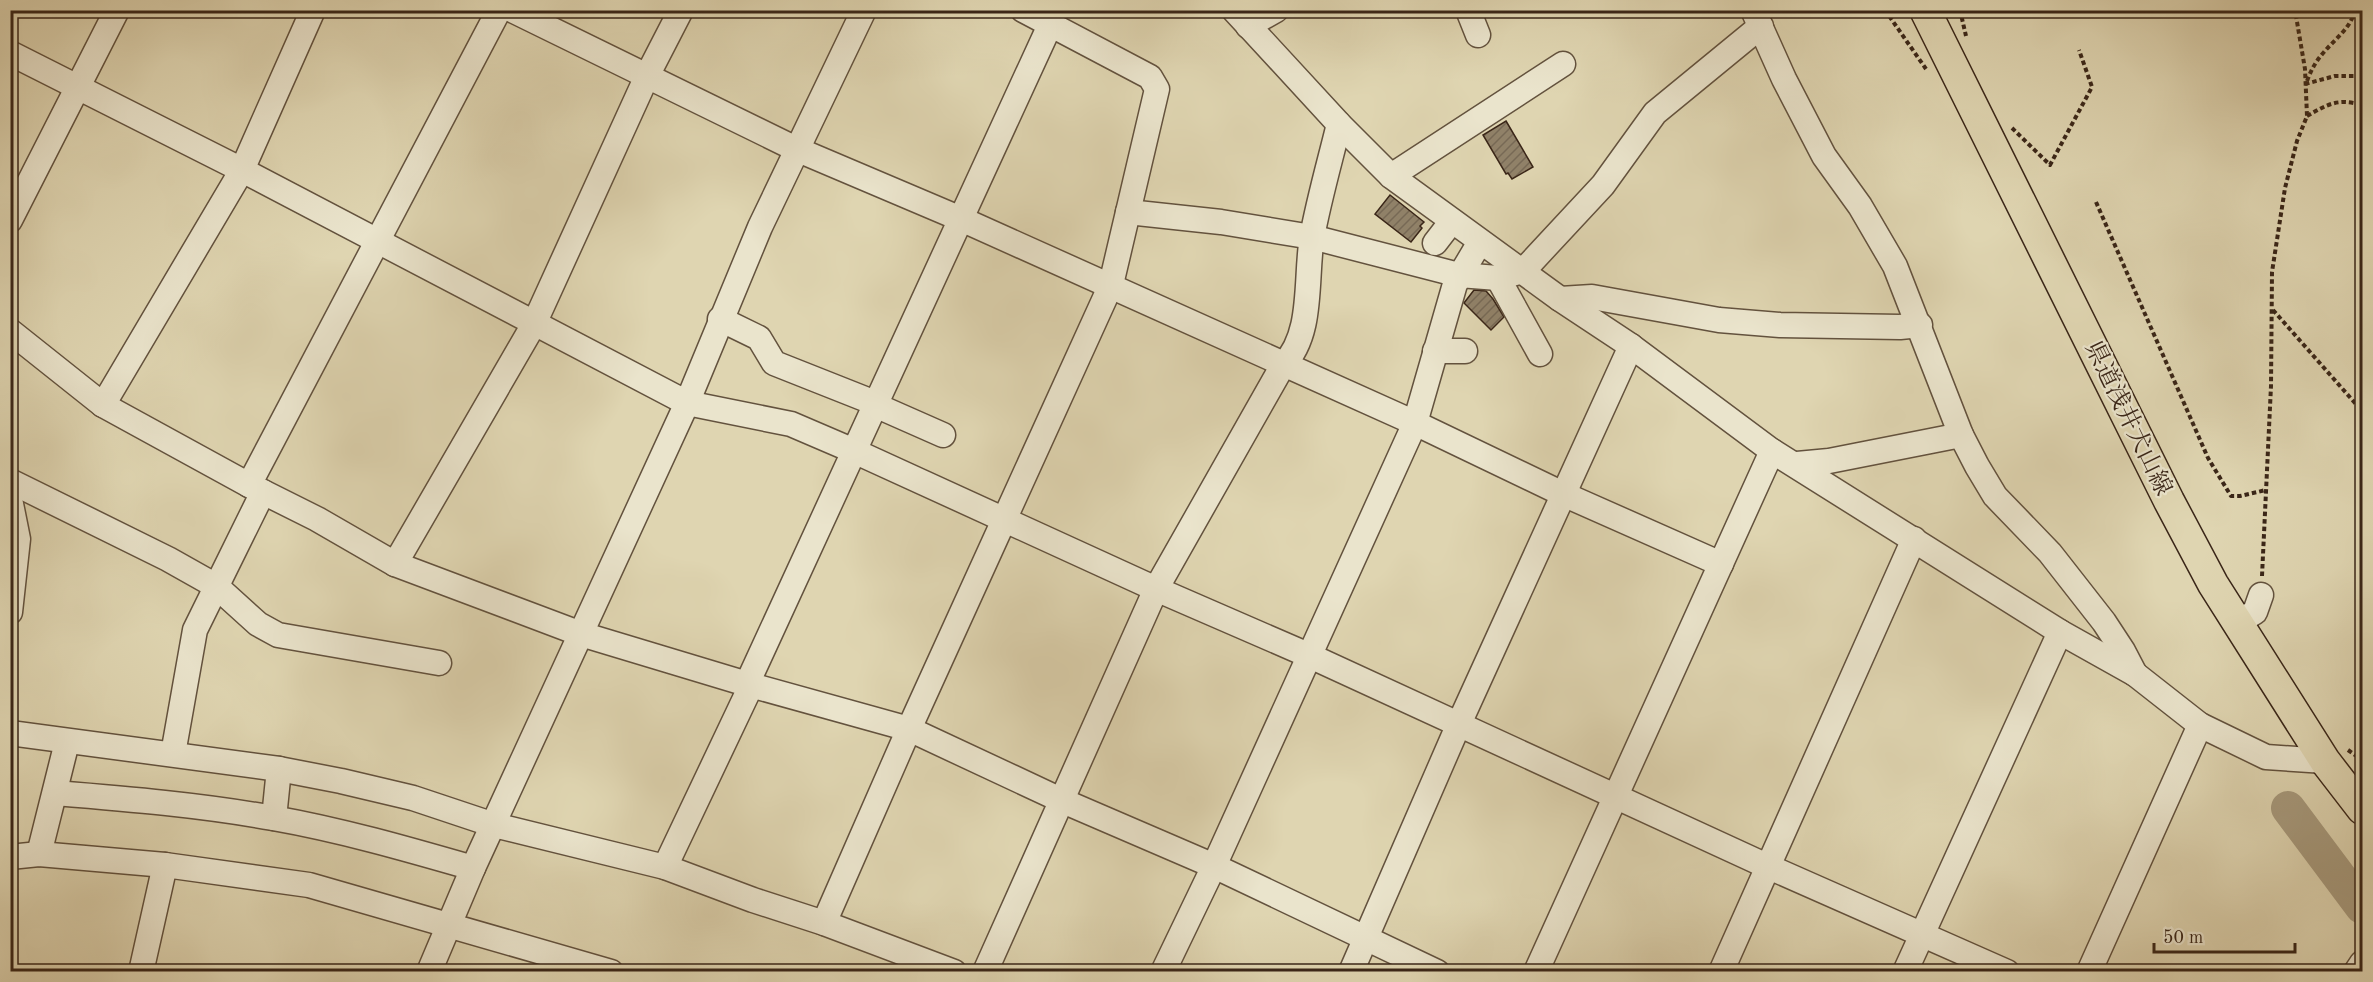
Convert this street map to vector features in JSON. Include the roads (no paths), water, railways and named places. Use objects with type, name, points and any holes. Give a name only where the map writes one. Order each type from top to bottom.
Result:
[{"type":"main road","name":"県道浅井犬山線","points":[[1925,10],[2169,501],[2213,584],[2325,761],[2362,809]]},
{"type":"street","points":[[10,220],[117,10]]},
{"type":"street","points":[[103,405],[242,170],[313,10]]},
{"type":"street","points":[[172,754],[195,630],[216,586],[256,489],[377,241],[499,10]]},
{"type":"street","points":[[512,10],[796,149],[961,219],[1415,423],[1563,494],[1721,564]]},
{"type":"street","points":[[395,564],[534,324],[647,76],[681,10]]},
{"type":"street","points":[[429,972],[473,868],[495,825],[687,403],[720,319],[796,149],[864,10]]},
{"type":"street","points":[[824,923],[1109,287],[1157,89],[1150,77],[1120,50],[1050,25],[1023,10]]},
{"type":"street","points":[[1276,10],[1241,18],[1339,124],[1391,176],[1480,242],[1631,346],[1772,451],[1797,464],[2060,632],[2135,674],[2200,725],[2266,757],[2325,761]]},
{"type":"street","points":[[1468,10],[1478,35]]},
{"type":"street","points":[[1128,212],[1221,222],[1312,237],[1460,275],[1498,278],[1522,271],[1603,185],[1656,113],[1757,18],[1784,79],[1824,156],[1860,206],[1895,266],[1920,325],[1961,435],[1995,496],[2063,570],[2104,622],[2135,674]]},
{"type":"street","points":[[665,867],[749,690],[747,684],[1050,25]]},
{"type":"street","points":[[10,53],[242,170],[687,403],[791,424],[854,451],[1156,589],[1308,655],[1458,726],[1769,867],[2007,972]]},
{"type":"street","points":[[1391,176],[1563,64]]},
{"type":"street","points":[[985,972],[1156,589],[1283,365],[1293,356],[1302,337],[1312,237],[1339,124]]},
{"type":"street","points":[[1435,243],[1452,221]]},
{"type":"street","points":[[1163,972],[1214,866],[1415,423],[1435,351],[1460,275],[1480,242]]},
{"type":"street","points":[[1498,278],[1540,354]]},
{"type":"street","points":[[1560,299],[1592,297],[1719,320],[1780,325],[1900,327],[1920,325]]},
{"type":"street","points":[[720,319],[759,338],[774,363],[870,401],[943,435]]},
{"type":"street","points":[[10,331],[103,405],[256,489],[317,519],[395,564],[581,634],[747,684],[909,729],[1063,801],[1214,866],[1437,972]]},
{"type":"street","points":[[1350,972],[1458,726],[1631,346]]},
{"type":"street","points":[[1435,351],[1465,351]]},
{"type":"street","points":[[1797,464],[1830,461],[1961,435]]},
{"type":"street","points":[[1536,972],[1772,451]]},
{"type":"street","points":[[10,481],[168,559],[216,586],[258,624],[278,635],[439,663]]},
{"type":"street","points":[[10,499],[18,539],[10,612]]},
{"type":"street","points":[[1721,972],[1914,539]]},
{"type":"street","points":[[2237,623],[2255,612],[2261,595]]},
{"type":"street","points":[[1905,972],[2060,632]]},
{"type":"street","points":[[2089,972],[2200,725]]},
{"type":"street","points":[[10,733],[279,768],[413,798],[495,825],[665,867],[954,972]]},
{"type":"street","points":[[39,854],[68,742]]},
{"type":"street","points":[[274,818],[279,768]]},
{"type":"street","points":[[55,793],[192,805],[274,818],[369,838],[473,868]]},
{"type":"street","points":[[10,857],[39,854],[165,865],[309,885],[450,925],[562,964],[611,972]]},
{"type":"street","points":[[141,972],[165,865]]},
{"type":"street","points":[[2355,972],[2362,963]]},
{"type":"waterway","points":[[2288,808],[2362,907]]}]
